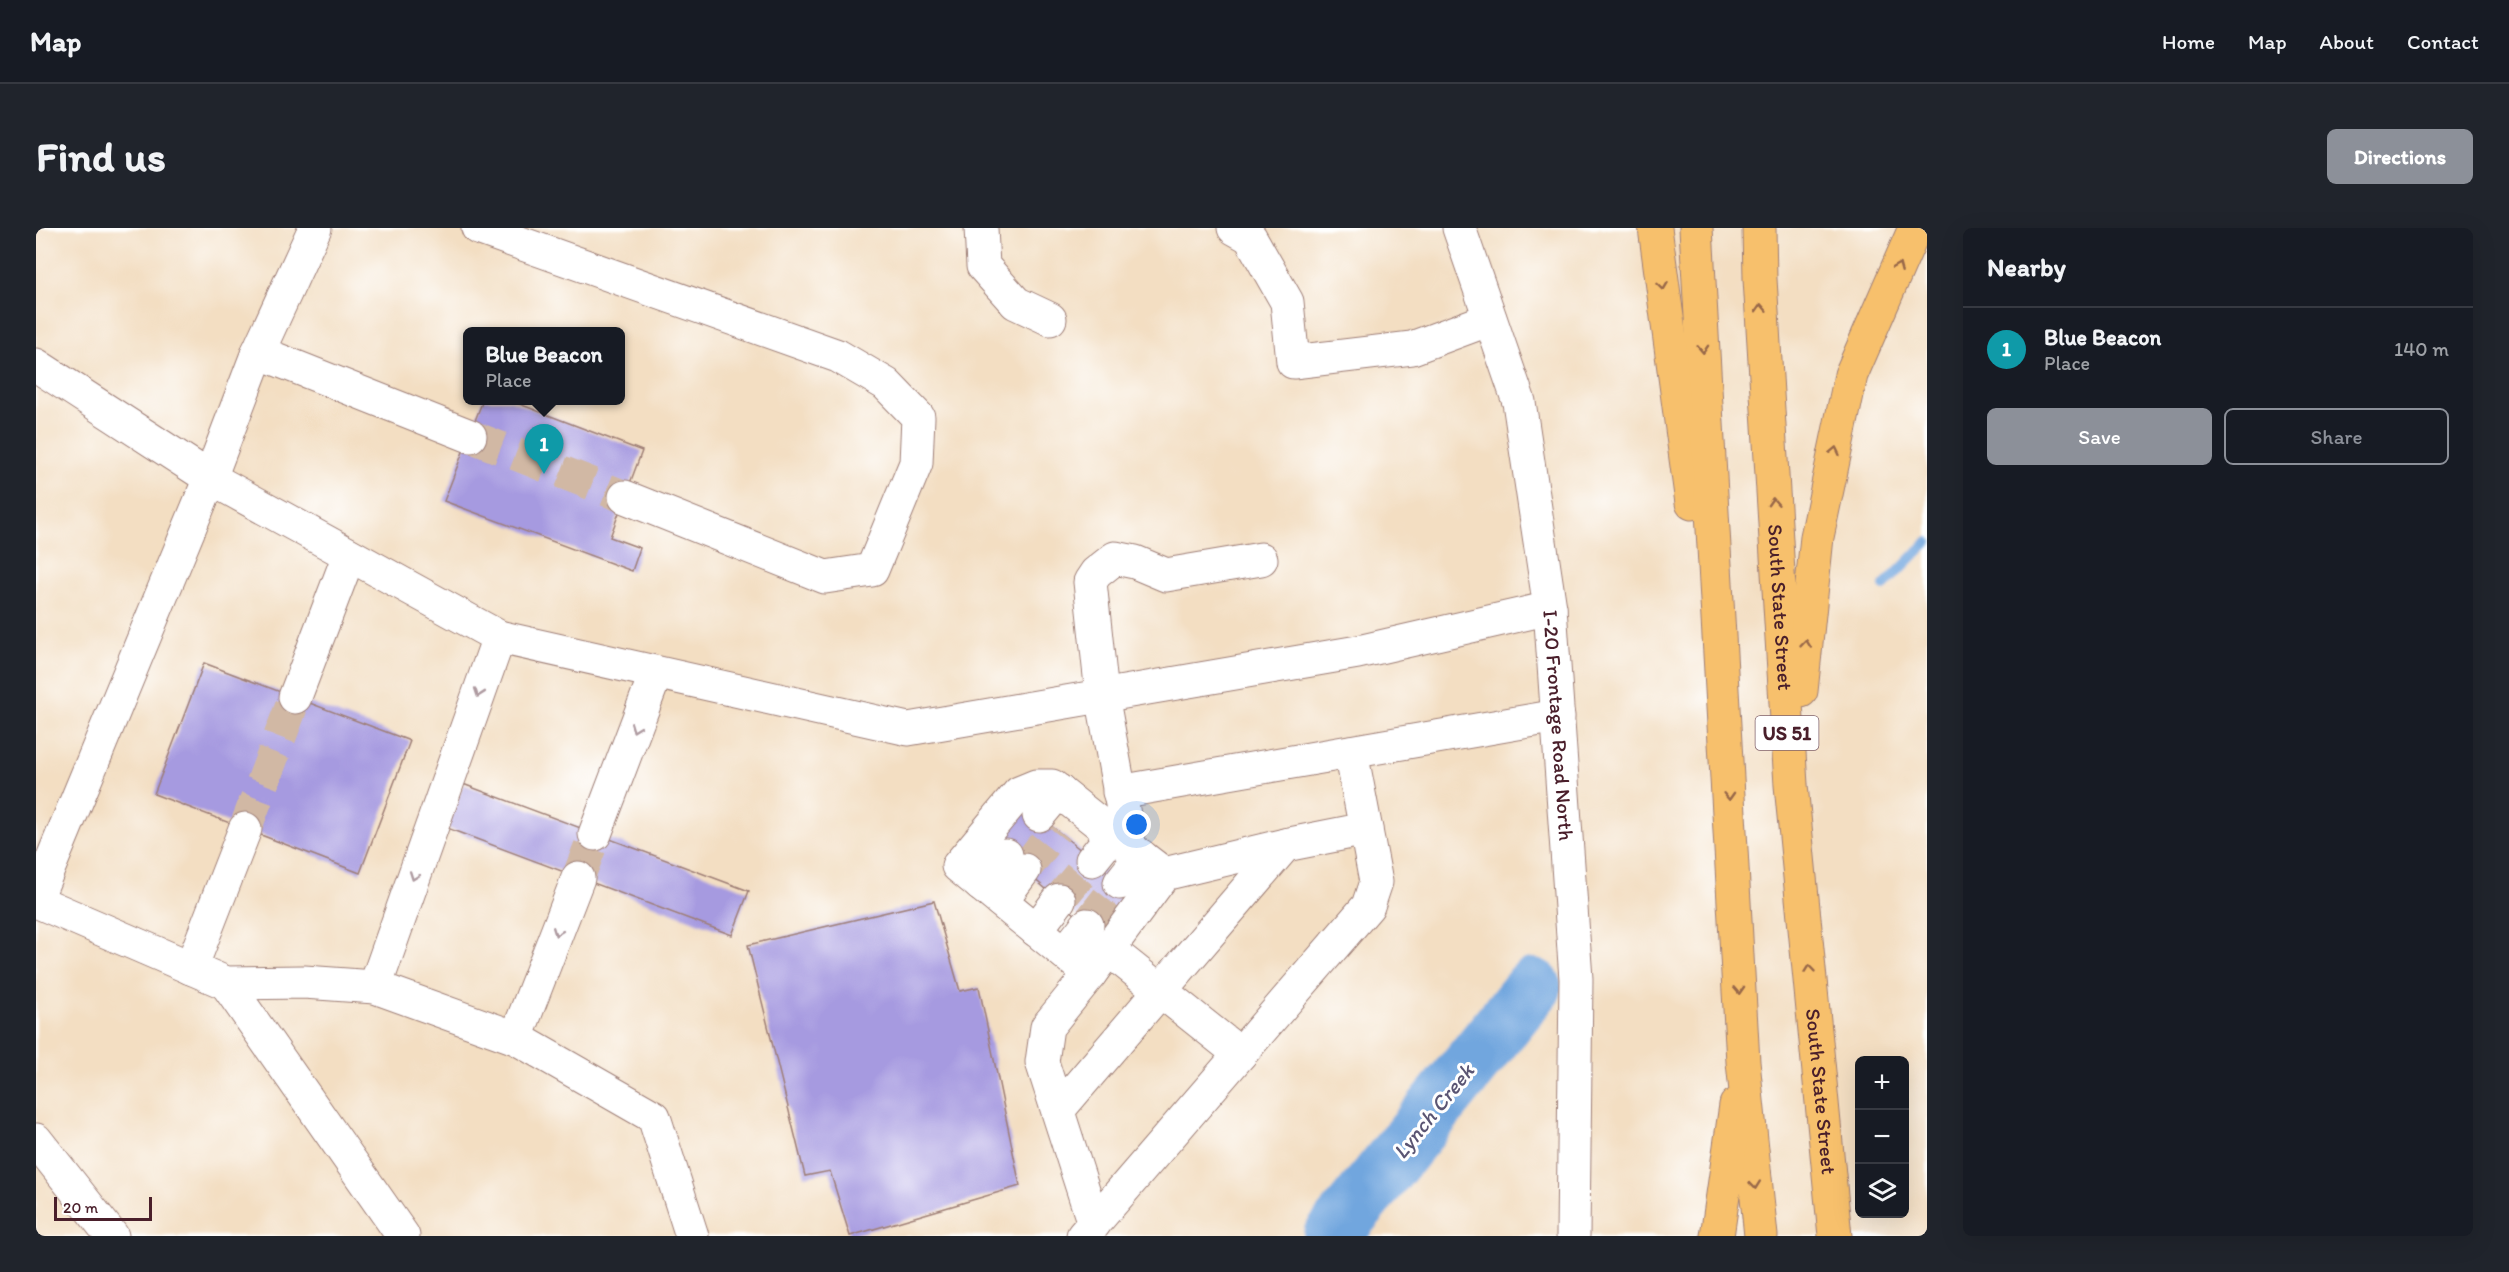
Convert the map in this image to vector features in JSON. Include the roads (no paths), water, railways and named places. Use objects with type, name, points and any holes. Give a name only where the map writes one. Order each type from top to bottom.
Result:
[{"type":"highway","points":[[1655,228],[1727,757]]},
{"type":"highway","name":"US 51","points":[[1696,228],[1743,1062],[1761,1236]]},
{"type":"highway","name":"South State Street","points":[[1759,228],[1760,279],[1791,785],[1835,1236]]},
{"type":"highway","points":[[1791,785],[1817,537],[1851,375],[1915,228]]},
{"type":"highway","points":[[1717,1236],[1743,1062]]},
{"type":"street","points":[[315,228],[258,352],[210,478],[36,900],[226,983],[304,982],[375,987],[516,1038],[654,1118],[692,1236]]},
{"type":"street","points":[[478,228],[838,356],[886,384],[918,417],[916,463],[872,570],[825,577],[625,497]]},
{"type":"street","points":[[981,228],[984,266],[1016,303],[1050,319]]},
{"type":"street","points":[[1234,228],[1250,237],[1287,302],[1293,362],[1412,348],[1490,319]]},
{"type":"street","name":"I-20 Frontage Road North","points":[[1459,228],[1519,402],[1550,608],[1576,979],[1573,1236]]},
{"type":"street","points":[[258,352],[470,436]]},
{"type":"street","points":[[36,365],[210,478],[499,637],[908,729],[1358,652],[1550,608]]},
{"type":"street","points":[[295,697],[349,555]]},
{"type":"street","points":[[1088,1230],[1058,1110],[1042,1062],[1047,1027],[1099,961],[1137,853],[1119,792],[1102,695],[1090,582],[1096,573],[1115,558],[1135,562],[1166,575],[1261,559]]},
{"type":"street","points":[[375,987],[499,637]]},
{"type":"street","points":[[595,834],[656,673]]},
{"type":"street","points":[[1119,792],[1558,716]]},
{"type":"street","points":[[1088,1230],[1368,906],[1376,882],[1351,752]]},
{"type":"street","points":[[1137,853],[1057,810],[1052,786],[1036,786],[1019,793],[958,866],[1065,953],[1099,961],[1159,989],[1240,1054]]},
{"type":"street","points":[[191,968],[245,829]]},
{"type":"street","points":[[1092,860],[1137,853],[1285,844],[1366,830]]},
{"type":"street","points":[[1058,1110],[1285,844]]},
{"type":"street","points":[[1120,883],[1137,853]]},
{"type":"street","points":[[991,893],[1015,862]]},
{"type":"street","points":[[516,1038],[578,878]]},
{"type":"street","points":[[1036,930],[1059,900]]},
{"type":"street","points":[[1065,953],[1087,924]]},
{"type":"street","points":[[226,983],[403,1236]]},
{"type":"street","points":[[36,1140],[112,1236]]},
{"type":"waterway","points":[[1884,586],[1927,542]]},
{"type":"waterway","name":"Lynch Creek","points":[[1332,1236],[1533,987]]},
{"type":"tunnel","points":[[470,436],[625,497]]},
{"type":"tunnel","points":[[245,829],[295,697]]},
{"type":"tunnel","points":[[1024,870],[1056,829]]},
{"type":"tunnel","points":[[578,878],[595,834]]},
{"type":"tunnel","points":[[1059,900],[1092,860]]},
{"type":"tunnel","points":[[1087,925],[1120,883]]},
{"type":"place","name":"Blue Beacon","points":[[544,474]]}]
